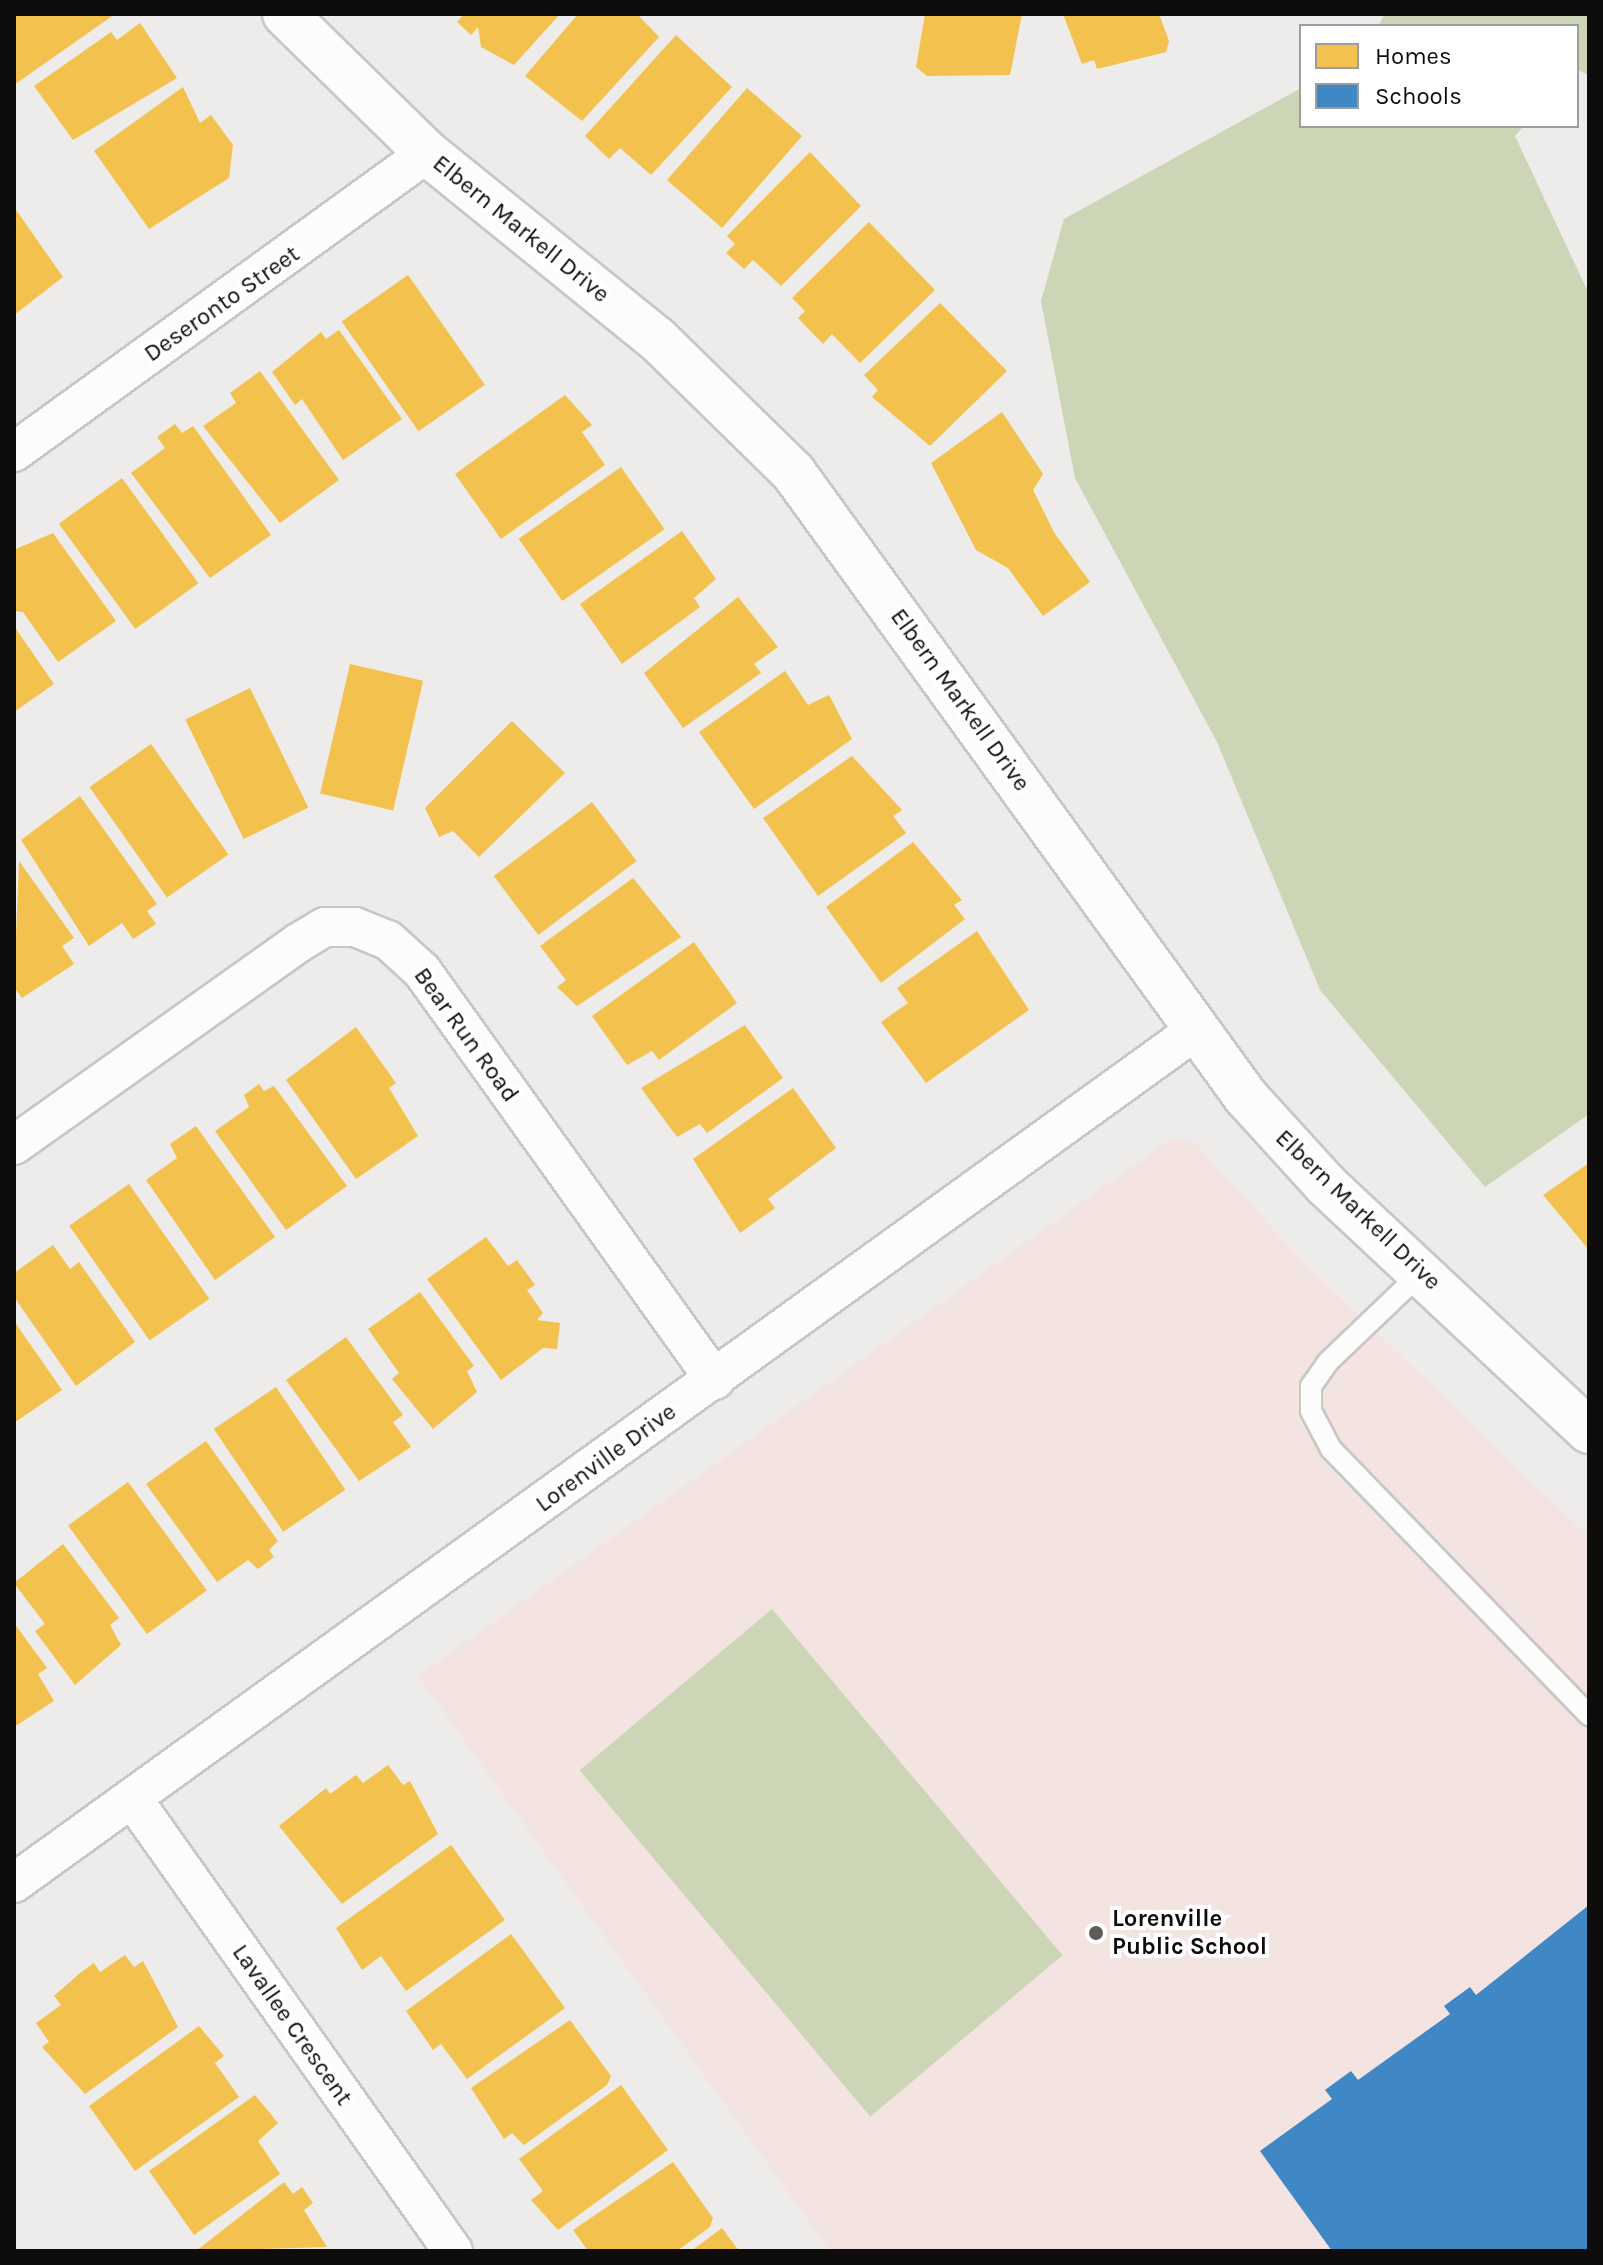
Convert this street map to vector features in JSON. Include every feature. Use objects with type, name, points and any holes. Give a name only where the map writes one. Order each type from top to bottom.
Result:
[{"type":"street","name":"Elbern Markell Drive","points":[[285,14],[427,153],[657,339],[793,472],[1195,1031],[1278,1135],[1589,1431]]},
{"type":"street","name":"Deseronto Street","points":[[14,452],[427,153]]},
{"type":"street","name":"Bear Run Road","points":[[14,1145],[298,943],[325,927],[355,927],[388,940],[422,971],[715,1380]]},
{"type":"street","name":"Lorenville Drive","points":[[14,1883],[1195,1031]]},
{"type":"street","name":"Lavallee Crescent","points":[[132,1798],[453,2251]]},
{"type":"lane","points":[[1421,1273],[1328,1362],[1311,1386],[1311,1411],[1331,1449],[1589,1715]]},
{"type":"shaded area","name":"Lorenville Public School","points":[[1171,1139],[1194,1142],[1302,1261],[1589,1537],[1589,2251],[830,2251],[418,1676]]},
{"type":"green space","points":[[1385,14],[1589,14],[1589,76],[1579,70],[1579,24],[1379,24]]},
{"type":"green space","points":[[1299,89],[1299,128],[1522,128],[1515,136],[1589,294],[1589,1114],[1485,1187],[1320,990],[1217,742],[1075,478],[1041,301],[1064,219]]},
{"type":"green space","points":[[772,1609],[1063,1955],[870,2117],[580,1770]]},
{"type":"building: Homes","points":[[14,14],[115,14],[14,85]]},
{"type":"building: Homes","points":[[464,14],[560,14],[514,65],[481,47],[478,27],[471,35],[457,22]]},
{"type":"building: Homes","points":[[578,14],[637,14],[659,37],[582,121],[525,76]]},
{"type":"building: Homes","points":[[925,14],[1022,14],[1010,75],[927,76],[916,67]]},
{"type":"building: Homes","points":[[1063,14],[1159,14],[1169,41],[1166,52],[1097,69],[1094,60],[1082,64]]},
{"type":"building: Homes","points":[[140,23],[177,78],[73,140],[34,86],[111,32],[117,40]]},
{"type":"building: Homes","points":[[676,35],[732,87],[651,175],[620,148],[609,159],[585,136]]},
{"type":"building: Homes","points":[[183,87],[200,123],[211,115],[233,145],[229,178],[149,229],[94,151]]},
{"type":"building: Homes","points":[[747,88],[802,136],[722,228],[667,180]]},
{"type":"building: Homes","points":[[810,152],[861,206],[781,286],[753,260],[744,269],[726,253],[735,244],[727,236]]},
{"type":"building: Homes","points":[[14,207],[63,277],[14,315]]},
{"type":"building: Homes","points":[[869,222],[935,290],[860,363],[832,334],[823,344],[798,318],[805,311],[792,298]]},
{"type":"building: Homes","points":[[408,275],[485,385],[419,431],[342,321]]},
{"type":"building: Homes","points":[[940,303],[1007,371],[930,446],[872,397],[878,390],[864,375]]},
{"type":"building: Homes","points":[[339,330],[402,419],[343,460],[302,399],[295,405],[272,372],[321,332],[326,339]]},
{"type":"building: Homes","points":[[260,371],[339,480],[280,523],[203,426],[236,403],[230,393]]},
{"type":"building: Homes","points":[[565,395],[592,425],[582,432],[605,465],[501,539],[455,474]]},
{"type":"building: Homes","points":[[1002,412],[1043,474],[1033,490],[1055,534],[1090,582],[1043,616],[1008,568],[976,550],[931,463]]},
{"type":"building: Homes","points":[[175,424],[182,433],[193,426],[271,535],[210,578],[131,473],[165,448],[157,437]]},
{"type":"building: Homes","points":[[621,467],[665,529],[562,601],[519,539]]},
{"type":"building: Homes","points":[[122,478],[198,583],[135,629],[59,524]]},
{"type":"building: Homes","points":[[682,531],[716,579],[694,598],[700,607],[622,664],[580,604]]},
{"type":"building: Homes","points":[[53,533],[116,621],[58,662],[23,612],[14,611],[16,549]]},
{"type":"building: Homes","points":[[738,597],[778,647],[754,664],[761,673],[683,728],[644,673]]},
{"type":"building: Homes","points":[[14,626],[54,684],[14,712]]},
{"type":"building: Homes","points":[[350,664],[423,681],[393,810],[320,794]]},
{"type":"building: Homes","points":[[785,671],[808,705],[829,695],[852,739],[754,809],[699,732]]},
{"type":"building: Homes","points":[[250,688],[308,808],[244,839],[185,720]]},
{"type":"building: Homes","points":[[512,721],[565,773],[479,857],[453,831],[439,837],[425,808]]},
{"type":"building: Homes","points":[[151,744],[228,855],[167,898],[90,787]]},
{"type":"building: Homes","points":[[852,756],[902,810],[893,816],[906,833],[818,896],[763,818]]},
{"type":"building: Homes","points":[[80,796],[157,904],[147,911],[156,924],[133,939],[122,923],[89,946],[21,840]]},
{"type":"building: Homes","points":[[592,802],[637,861],[538,935],[494,876]]},
{"type":"building: Homes","points":[[913,842],[962,900],[954,905],[965,919],[881,983],[826,907]]},
{"type":"building: Homes","points":[[19,861],[74,938],[62,946],[74,964],[22,998],[14,987]]},
{"type":"building: Homes","points":[[633,878],[681,937],[577,1006],[557,987],[566,980],[540,946]]},
{"type":"building: Homes","points":[[977,931],[1029,1010],[926,1083],[881,1022],[908,1003],[897,988]]},
{"type":"building: Homes","points":[[694,942],[737,1003],[659,1060],[652,1051],[627,1065],[592,1016]]},
{"type":"building: Homes","points":[[745,1025],[783,1078],[707,1133],[700,1124],[677,1137],[641,1088]]},
{"type":"building: Homes","points":[[356,1027],[396,1083],[389,1088],[418,1136],[356,1179],[286,1080]]},
{"type":"building: Homes","points":[[259,1084],[264,1091],[274,1086],[347,1186],[286,1230],[215,1131],[249,1107],[244,1095]]},
{"type":"building: Homes","points":[[793,1088],[836,1148],[768,1199],[775,1208],[740,1233],[693,1159]]},
{"type":"building: Homes","points":[[196,1126],[275,1237],[215,1280],[146,1180],[177,1158],[170,1144]]},
{"type":"building: Homes","points":[[1589,1163],[1589,1250],[1543,1195]]},
{"type":"building: Homes","points":[[129,1184],[209,1299],[150,1341],[69,1226]]},
{"type":"building: Homes","points":[[486,1237],[508,1266],[517,1260],[535,1285],[527,1290],[543,1313],[537,1320],[560,1323],[557,1349],[543,1348],[501,1380],[427,1279]]},
{"type":"building: Homes","points":[[53,1245],[70,1269],[79,1262],[135,1342],[76,1386],[14,1297],[14,1273]]},
{"type":"building: Homes","points":[[420,1292],[474,1366],[467,1371],[477,1392],[433,1429],[392,1379],[399,1373],[368,1329]]},
{"type":"building: Homes","points":[[14,1321],[62,1390],[14,1423]]},
{"type":"building: Homes","points":[[346,1337],[403,1415],[393,1422],[411,1447],[359,1481],[286,1380]]},
{"type":"building: Homes","points":[[276,1387],[345,1490],[283,1532],[214,1429]]},
{"type":"building: Homes","points":[[206,1441],[278,1541],[269,1550],[274,1557],[258,1569],[248,1560],[217,1582],[146,1484]]},
{"type":"building: Homes","points":[[128,1482],[207,1590],[147,1634],[68,1525]]},
{"type":"building: Homes","points":[[63,1544],[119,1618],[110,1625],[121,1645],[75,1685],[35,1631],[45,1624],[14,1583]]},
{"type":"building: Homes","points":[[14,1623],[47,1668],[38,1674],[54,1701],[14,1727]]},
{"type":"building: Homes","points":[[388,1765],[403,1785],[410,1781],[438,1834],[342,1904],[279,1826],[326,1788],[330,1794],[356,1775],[363,1783]]},
{"type":"building: Homes","points":[[451,1845],[505,1920],[406,1991],[381,1956],[362,1970],[336,1928]]},
{"type":"building: Homes","points":[[511,1934],[565,2008],[467,2079],[441,2044],[433,2050],[406,2011]]},
{"type":"building: Homes","points":[[125,1955],[134,1967],[143,1961],[178,2027],[85,2094],[42,2047],[49,2042],[36,2023],[61,2005],[54,1996],[80,1973],[94,1963],[100,1972]]},
{"type":"building: Homes","points":[[570,2020],[611,2076],[607,2085],[524,2145],[512,2133],[504,2139],[471,2088]]},
{"type":"building: Homes","points":[[199,2026],[224,2056],[215,2063],[239,2097],[135,2171],[89,2106]]},
{"type":"building: Homes","points":[[621,2085],[668,2150],[558,2230],[531,2200],[543,2191],[519,2159]]},
{"type":"building: Homes","points":[[255,2095],[278,2123],[258,2141],[280,2174],[194,2235],[149,2171]]},
{"type":"building: Homes","points":[[673,2162],[713,2218],[710,2227],[677,2251],[588,2251],[573,2230]]},
{"type":"building: Homes","points":[[284,2182],[293,2194],[302,2187],[313,2203],[304,2210],[327,2247],[196,2251]]},
{"type":"building: Homes","points":[[722,2228],[739,2251],[691,2251]]},
{"type":"building: Schools","points":[[1589,1905],[1589,2251],[1332,2251],[1260,2151],[1332,2099],[1325,2090],[1351,2071],[1358,2080],[1450,2014],[1444,2006],[1470,1987],[1476,1995]]},
{"type":"place","name":"Lorenville Public School","points":[[1096,1933]]}]
